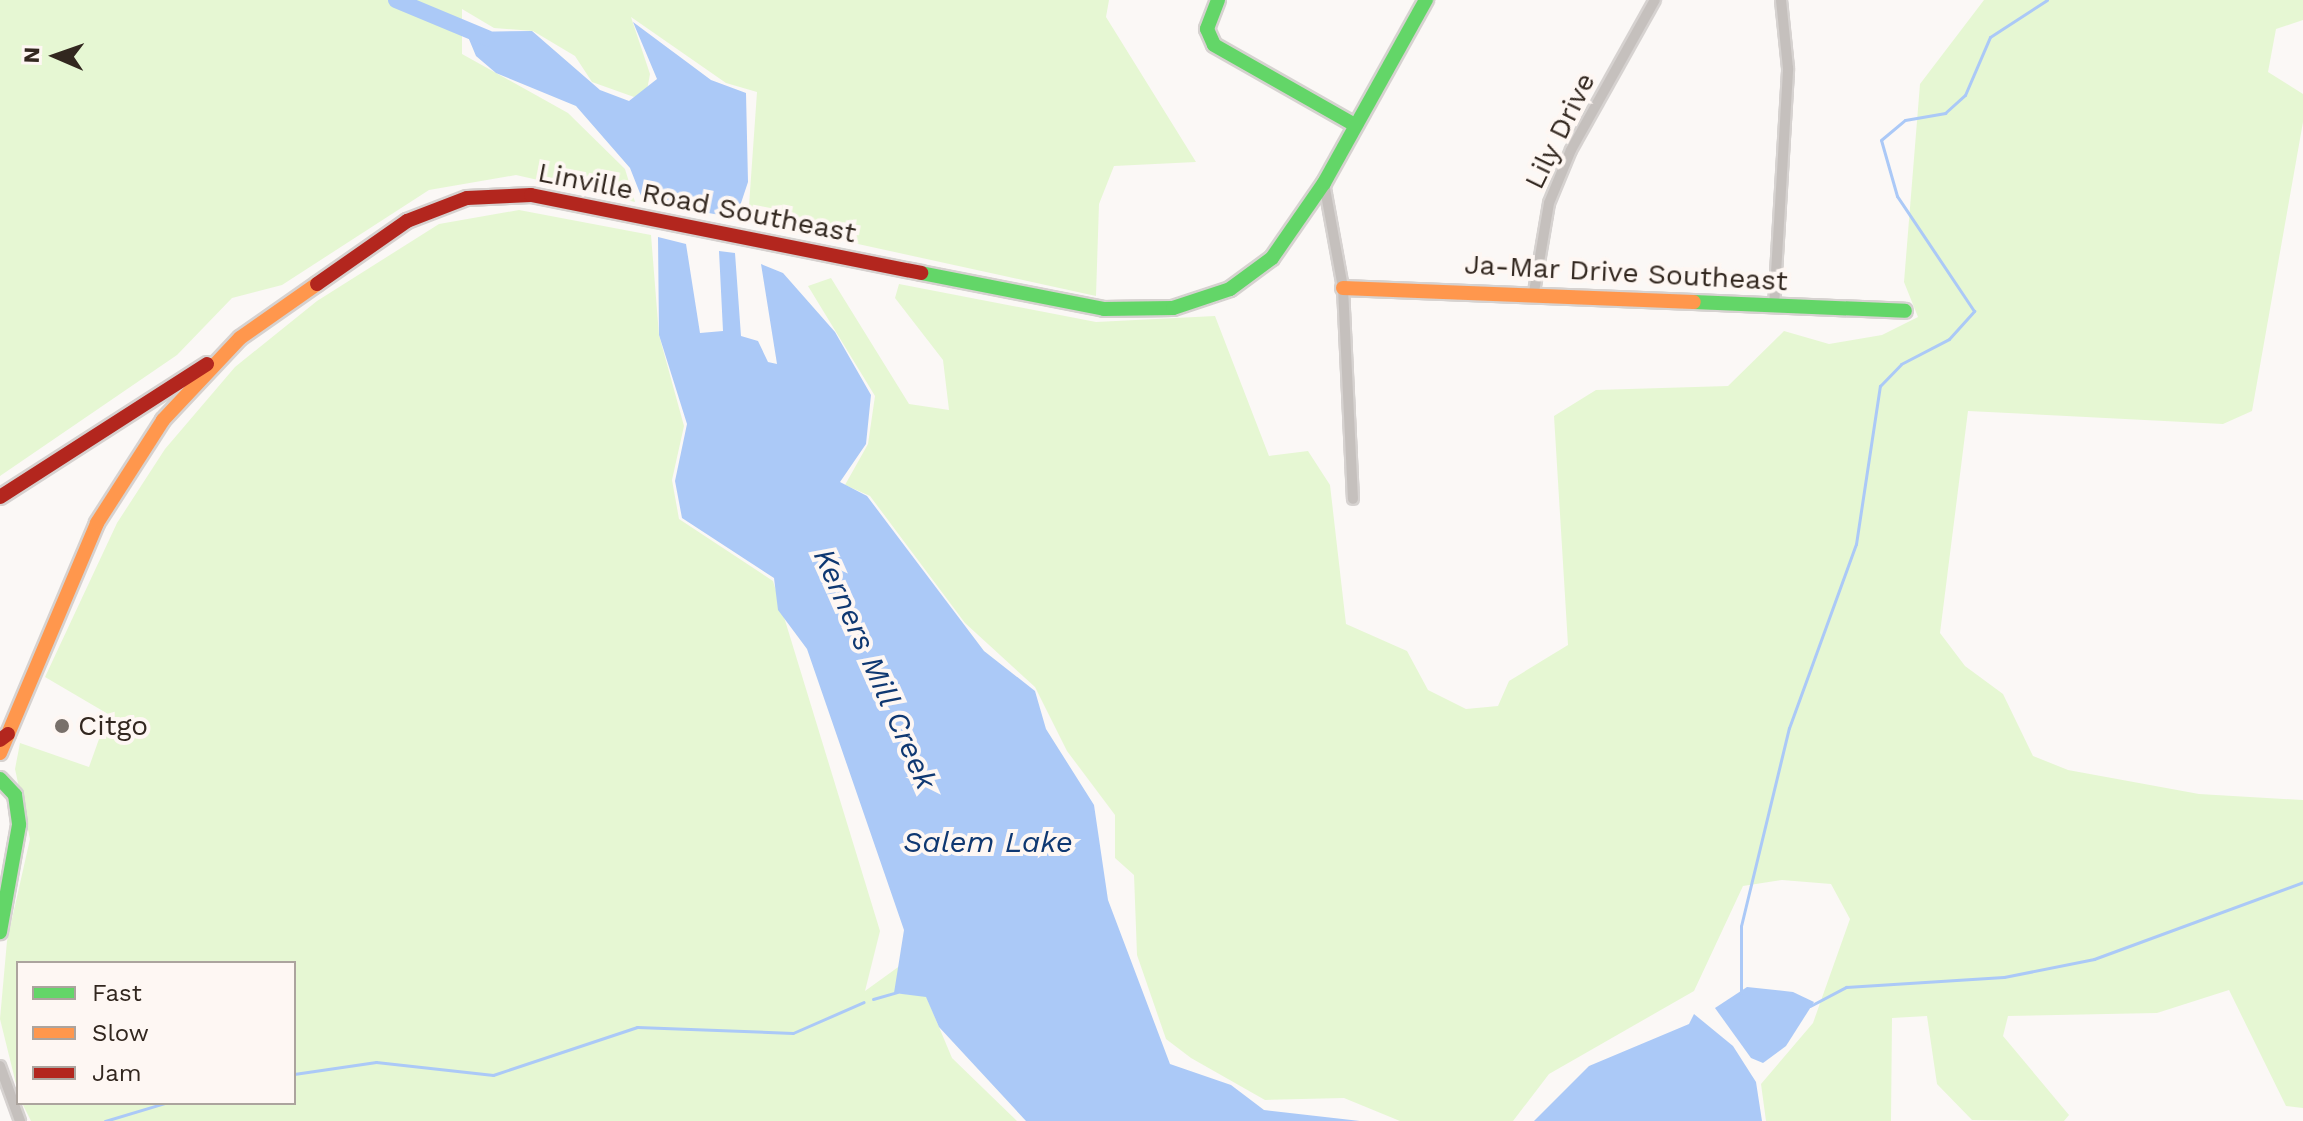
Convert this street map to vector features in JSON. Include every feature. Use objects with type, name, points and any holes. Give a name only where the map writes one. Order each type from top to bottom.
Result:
[{"type":"main road","points":[[1218,0],[1207,29],[1214,45],[1355,125]]},
{"type":"main road","name":"Linville Road Southeast","points":[[0,753],[4,737],[112,496],[163,420],[218,358],[391,231],[482,196],[548,198],[1142,312],[1198,302],[1248,278],[1280,249],[1324,183],[1426,0]]},
{"type":"main road","name":"Ja-Mar Drive Southeast","points":[[1343,288],[1534,292],[1774,307],[1905,311]]},
{"type":"main road","points":[[0,497],[158,389],[218,358]]},
{"type":"main road","points":[[0,779],[15,795],[19,825],[0,932]]},
{"type":"street","name":"Lily Drive","points":[[1534,292],[1555,189],[1655,0]]},
{"type":"street","points":[[1774,307],[1788,68],[1781,0]]},
{"type":"street","points":[[1324,183],[1343,288],[1353,499]]},
{"type":"street","points":[[0,1066],[20,1121]]},
{"type":"green space","points":[[0,0],[1109,0],[1106,17],[1196,162],[1114,166],[1099,204],[1096,296],[748,220],[757,92],[726,83],[631,17],[650,74],[647,90],[634,97],[592,82],[575,56],[533,31],[494,28],[462,9],[462,54],[568,113],[625,169],[635,202],[516,175],[429,190],[282,285],[232,298],[177,355],[0,476]]},
{"type":"green space","points":[[1984,0],[2303,0],[2303,20],[2276,29],[2268,72],[2303,94],[2303,122],[2252,411],[2223,424],[1968,411],[1940,633],[1965,666],[2003,694],[2033,756],[2068,770],[2199,794],[2303,800],[2303,1108],[2286,1106],[2229,990],[2157,1013],[2008,1016],[2003,1036],[2069,1115],[2064,1121],[1972,1120],[1937,1084],[1927,1016],[1892,1018],[1891,1121],[1766,1121],[1761,1084],[1813,1023],[1850,919],[1831,884],[1782,880],[1743,886],[1694,991],[1549,1074],[1513,1121],[1400,1121],[1344,1098],[1265,1100],[1191,1058],[1166,1039],[1137,955],[1134,875],[1115,858],[1115,815],[1067,751],[1035,687],[965,623],[870,496],[845,485],[868,444],[875,396],[808,286],[831,278],[909,404],[949,410],[943,360],[895,298],[899,284],[1096,322],[1215,316],[1269,456],[1308,451],[1330,485],[1346,624],[1407,651],[1428,690],[1466,709],[1498,706],[1509,681],[1568,645],[1554,416],[1596,390],[1728,386],[1784,331],[1829,344],[1882,335],[1918,317],[1904,282],[1920,84]]},
{"type":"green space","points":[[519,210],[651,235],[659,335],[684,426],[672,480],[679,519],[773,581],[880,931],[865,991],[901,965],[895,993],[926,996],[952,1058],[1017,1121],[31,1121],[23,1105],[296,1105],[296,961],[16,961],[16,1084],[0,1019],[7,941],[30,839],[15,769],[20,743],[89,767],[108,714],[45,677],[117,523],[165,449],[235,367],[317,301],[439,224]]},
{"type":"water","points":[[633,22],[711,80],[746,93],[748,182],[736,218],[643,201],[630,168],[576,106],[496,73],[476,56],[466,32],[532,31],[600,90],[629,101],[657,79]]},
{"type":"water","name":"Salem Lake","points":[[658,237],[686,244],[700,333],[723,331],[719,251],[735,253],[741,336],[758,341],[768,362],[777,364],[761,264],[783,273],[835,332],[871,395],[866,444],[840,482],[867,496],[984,651],[1035,691],[1046,729],[1094,805],[1108,900],[1170,1064],[1231,1085],[1264,1110],[1360,1121],[1026,1121],[939,1027],[926,997],[894,993],[904,930],[807,649],[778,610],[774,578],[682,518],[675,481],[687,424],[659,335]]},
{"type":"water","points":[[1747,987],[1793,992],[1814,1002],[1786,1046],[1763,1063],[1751,1058],[1715,1008]]},
{"type":"water","points":[[1694,1014],[1733,1046],[1756,1082],[1762,1121],[1534,1121],[1589,1066],[1689,1024]]},
{"type":"waterway","name":"Kerners Mill Creek","points":[[396,0],[487,38]]},
{"type":"waterway","points":[[1741,993],[1741,926],[1789,728],[1856,544],[1880,386],[1901,364],[1949,339],[1974,311],[1897,196],[1881,140],[1905,120],[1945,113],[1965,95],[1990,37],[2047,0]]},
{"type":"waterway","points":[[1810,1006],[1846,987],[2004,977],[2094,959],[2303,882]]},
{"type":"waterway","points":[[873,999],[897,992]]},
{"type":"waterway","points":[[296,1074],[376,1062],[493,1075],[637,1027],[793,1033],[864,1002]]},
{"type":"waterway","points":[[105,1121],[158,1105]]},
{"type":"traffic: fast","points":[[1218,0],[1207,29],[1214,45],[1355,125]]},
{"type":"traffic: fast","points":[[921,273],[1104,309],[1173,308],[1230,289],[1272,258],[1324,183],[1426,0]]},
{"type":"traffic: fast","points":[[1694,302],[1905,311]]},
{"type":"traffic: fast","points":[[0,779],[15,795],[19,825],[0,932]]},
{"type":"traffic: slow","points":[[0,753],[97,523],[163,420],[240,338],[317,284]]},
{"type":"traffic: slow","points":[[1343,288],[1694,302]]},
{"type":"traffic: jam","points":[[317,284],[407,221],[467,198],[531,195],[921,273]]},
{"type":"traffic: jam","points":[[0,497],[207,364]]},
{"type":"traffic: jam","points":[[0,740],[8,734]]},
{"type":"place","name":"Citgo","points":[[62,726]]}]
